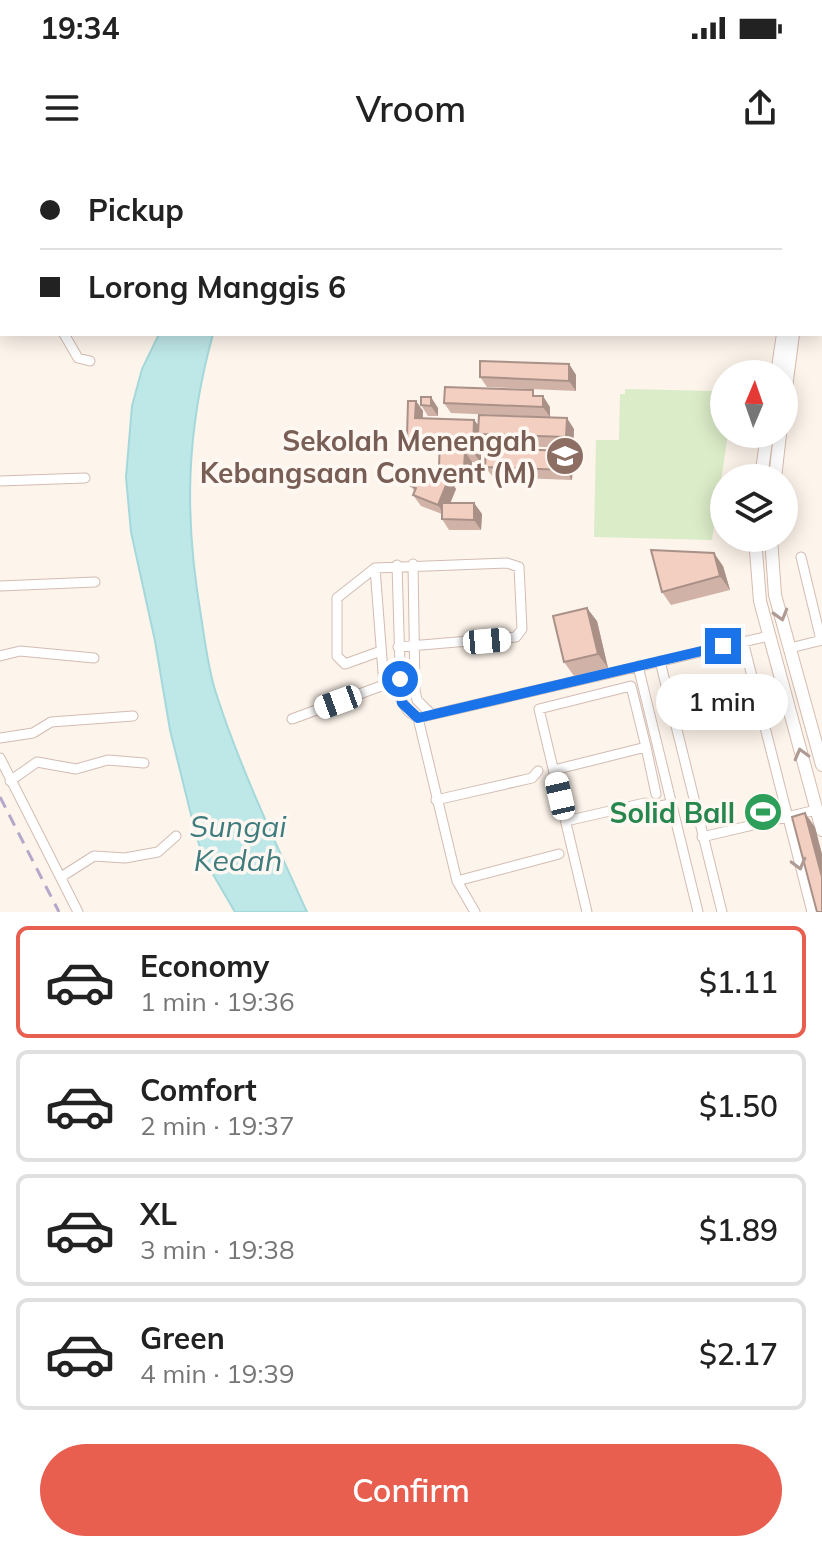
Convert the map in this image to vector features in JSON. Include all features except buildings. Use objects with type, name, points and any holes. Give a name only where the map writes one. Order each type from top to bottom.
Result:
[{"type":"main road","points":[[779,360],[783,336]]},
{"type":"main road","points":[[790,360],[793,336]]},
{"type":"main road","points":[[756,552],[757,579],[769,636],[822,830]]},
{"type":"main road","points":[[771,552],[772,577],[822,765]]},
{"type":"street","points":[[65,336],[78,358],[90,361]]},
{"type":"street","points":[[0,481],[85,478]]},
{"type":"street","points":[[790,648],[821,640],[801,557]]},
{"type":"street","points":[[381,651],[345,664],[337,656],[337,598],[375,568],[413,564],[507,563],[519,567],[522,629],[512,639],[398,647]]},
{"type":"street","points":[[413,564],[417,700],[431,714]]},
{"type":"street","points":[[397,565],[402,703],[418,718],[457,881],[475,912]]},
{"type":"street","points":[[375,568],[384,685]]},
{"type":"street","points":[[0,586],[95,582]]},
{"type":"street","points":[[418,718],[769,636]]},
{"type":"street","points":[[743,641],[812,912]]},
{"type":"street","points":[[0,656],[35,651],[94,658]]},
{"type":"street","points":[[660,661],[722,912]]},
{"type":"street","points":[[638,666],[698,912]]},
{"type":"street","points":[[292,719],[400,679]]},
{"type":"street","points":[[587,912],[539,709],[631,686],[656,794]]},
{"type":"street","points":[[0,738],[33,733],[51,722],[133,716]]},
{"type":"street","points":[[554,770],[646,747]]},
{"type":"street","points":[[0,758],[78,912]]},
{"type":"street","points":[[10,781],[37,762],[76,769],[108,760],[144,763]]},
{"type":"street","points":[[436,800],[532,778],[538,771]]},
{"type":"street","points":[[566,821],[645,803],[656,794],[668,791]]},
{"type":"street","points":[[645,803],[654,807],[671,804]]},
{"type":"street","points":[[702,837],[816,810]]},
{"type":"street","points":[[61,877],[94,856],[125,858],[158,852],[176,836]]},
{"type":"street","points":[[457,881],[559,854]]},
{"type":"green space","points":[[625,389],[710,391],[710,448],[726,448],[723,464],[710,464],[710,540],[594,537],[596,440],[619,440],[620,394],[625,394]]},
{"type":"water","name":"Sungai Kedah","points":[[158,336],[212,336],[197,405],[190,474],[192,544],[205,645],[225,721],[258,804],[307,912],[235,912],[204,859],[196,835],[170,730],[155,641],[131,532],[126,477],[132,406],[142,369]]},
{"type":"railway","points":[[0,797],[59,912]]},
{"type":"place","name":"Sekolah Menengah Kebangsaan Convent (M)","points":[[565,456]]},
{"type":"place","name":"Solid Ball","points":[[763,812]]},
{"type":"route","points":[[400,679],[402,703],[418,718],[723,646]]}]
